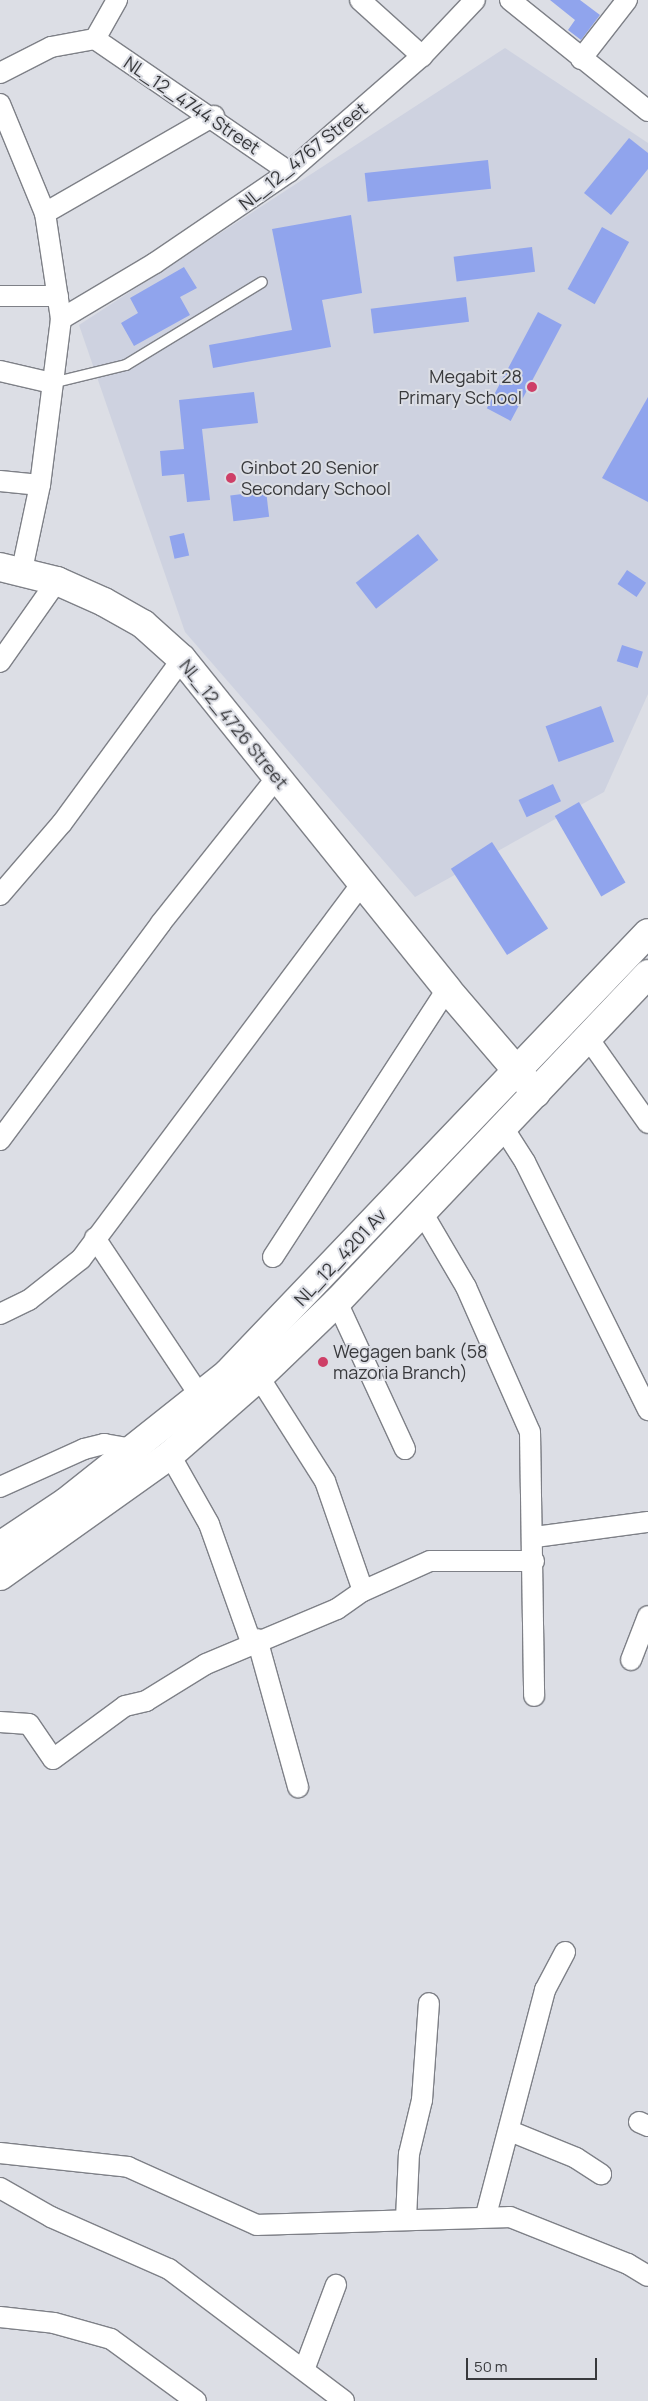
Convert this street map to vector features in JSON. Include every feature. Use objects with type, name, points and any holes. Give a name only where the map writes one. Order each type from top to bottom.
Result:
[{"type":"main road","name":"NL_12_4726 Street","points":[[11,568],[57,581],[143,624],[182,659],[363,882],[447,989],[516,1072],[536,1092]]},
{"type":"main road","name":"NL_12_4201 Av","points":[[0,1546],[132,1450],[200,1396],[284,1317],[648,933]]},
{"type":"main road","name":"NL_12_4201 Av","points":[[0,1576],[170,1455],[259,1378],[337,1302],[648,974]]},
{"type":"street","points":[[0,73],[51,47],[95,39],[118,0]]},
{"type":"street","points":[[360,0],[422,56]]},
{"type":"street","name":"NL_12_4767 Street","points":[[61,319],[155,263],[289,172],[422,56],[475,0]]},
{"type":"street","points":[[510,0],[648,111]]},
{"type":"street","points":[[581,59],[627,0]]},
{"type":"street","name":"NL_12_4744 Street","points":[[95,39],[214,116],[289,172]]},
{"type":"street","name":"NL_12_4726 Street","points":[[0,104],[45,213],[61,319],[40,485],[11,568]]},
{"type":"street","points":[[45,213],[214,116]]},
{"type":"street","points":[[0,296],[58,296]]},
{"type":"street","points":[[0,371],[52,383]]},
{"type":"street","points":[[0,481],[40,485]]},
{"type":"street","points":[[0,662],[57,581]]},
{"type":"street","points":[[0,895],[62,823],[182,659]]},
{"type":"street","points":[[0,1140],[7,1116],[277,777]]},
{"type":"street","points":[[0,1314],[60,1279],[95,1238],[363,882]]},
{"type":"street","points":[[273,1257],[447,989]]},
{"type":"street","points":[[588,1038],[648,1123]]},
{"type":"street","points":[[502,1126],[525,1162],[643,1383],[648,1410]]},
{"type":"street","points":[[422,1212],[466,1287],[524,1410],[534,1454],[534,1696]]},
{"type":"street","points":[[95,1238],[200,1396]]},
{"type":"street","points":[[337,1302],[405,1450]]},
{"type":"street","points":[[259,1378],[325,1481],[363,1591]]},
{"type":"street","points":[[0,1487],[84,1449],[104,1444],[132,1450]]},
{"type":"street","points":[[170,1455],[209,1524],[254,1640],[298,1787]]},
{"type":"street","points":[[535,1537],[648,1522]]},
{"type":"street","points":[[0,1722],[29,1724],[53,1759],[125,1706],[146,1701],[254,1640],[316,1618],[363,1591],[430,1561],[534,1561]]},
{"type":"street","points":[[631,1660],[648,1616]]},
{"type":"street","points":[[486,2215],[510,2132],[545,1990],[565,1952]]},
{"type":"street","points":[[406,2219],[409,2154],[422,2100],[429,2003]]},
{"type":"street","points":[[510,2132],[576,2158],[601,2174]]},
{"type":"street","points":[[0,2153],[128,2167],[257,2225],[486,2215],[510,2217],[648,2276]]},
{"type":"street","points":[[0,2188],[51,2216],[169,2269],[344,2401]]},
{"type":"street","points":[[304,2370],[336,2285]]},
{"type":"street","points":[[0,2317],[54,2322],[111,2339],[196,2401]]},
{"type":"lane","points":[[52,383],[126,365],[262,282]]},
{"type":"shaded area","points":[[505,48],[648,143],[648,694],[604,792],[415,897],[185,632],[79,325]]},
{"type":"building","points":[[550,0],[580,0],[600,15],[581,40],[568,30],[575,20]]},
{"type":"building","points":[[629,138],[648,153],[648,169],[611,215],[584,193]]},
{"type":"building","points":[[488,160],[491,189],[368,202],[365,173]]},
{"type":"building","points":[[351,215],[362,293],[322,300],[331,347],[213,368],[209,345],[292,330],[272,229]]},
{"type":"building","points":[[602,227],[629,242],[595,304],[568,289]]},
{"type":"building","points":[[532,247],[535,272],[457,281],[454,257]]},
{"type":"building","points":[[184,267],[197,288],[180,297],[190,315],[134,346],[121,323],[138,313],[130,298]]},
{"type":"building","points":[[466,297],[469,322],[374,334],[371,309]]},
{"type":"building","points":[[538,312],[562,325],[511,421],[487,408]]},
{"type":"building","points":[[254,392],[258,423],[202,429],[210,500],[187,502],[184,474],[162,476],[160,451],[184,449],[179,400]]},
{"type":"building","points":[[648,397],[648,502],[602,478]]},
{"type":"building","points":[[266,491],[269,517],[233,521],[230,495]]},
{"type":"building","points":[[184,533],[189,555],[175,559],[169,536]]},
{"type":"building","points":[[418,534],[438,560],[376,609],[356,583]]},
{"type":"building","points":[[627,570],[646,583],[637,597],[617,584]]},
{"type":"building","points":[[622,645],[643,652],[638,668],[617,661]]},
{"type":"building","points":[[601,706],[614,742],[559,762],[546,726]]},
{"type":"building","points":[[553,784],[561,801],[527,817],[519,800]]},
{"type":"building","points":[[579,802],[626,883],[601,897],[555,816]]},
{"type":"building","points":[[492,842],[548,928],[507,955],[451,869]]},
{"type":"place","name":"Megabit 28 Primary School","points":[[532,387]]},
{"type":"place","name":"Ginbot 20 Senior Secondary School","points":[[231,478]]},
{"type":"place","name":"Wegagen bank (58 mazoria Branch)","points":[[323,1362]]}]
